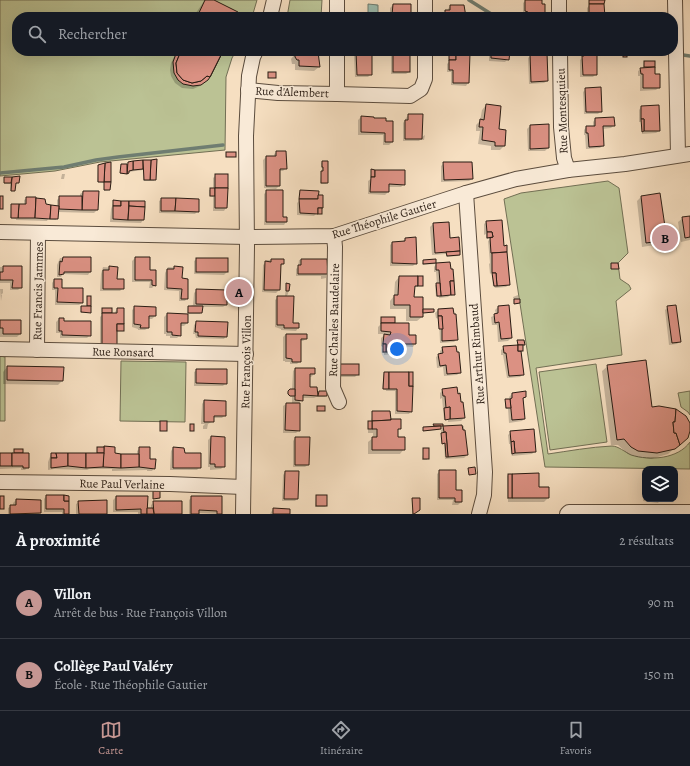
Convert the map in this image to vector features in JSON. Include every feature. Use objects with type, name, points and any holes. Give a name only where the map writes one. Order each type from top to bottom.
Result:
[{"type":"street","points":[[271,12],[274,0]]},
{"type":"street","points":[[337,0],[337,12]]},
{"type":"street","points":[[425,0],[425,12]]},
{"type":"street","points":[[559,0],[559,12]]},
{"type":"street","points":[[676,0],[677,12]]},
{"type":"street","points":[[678,39],[684,155]]},
{"type":"street","name":"Rue François Villon","points":[[243,514],[247,237],[246,136],[249,76],[254,56]]},
{"type":"street","name":"Rue d'Alembert","points":[[337,56],[337,94]]},
{"type":"street","name":"Rue d'Alembert","points":[[248,90],[278,93],[410,96],[421,89],[425,79],[425,56]]},
{"type":"street","name":"Rue Montesquieu","points":[[560,56],[564,158],[568,170]]},
{"type":"street","name":"Rue Théophile Gautier","points":[[0,232],[247,237],[334,236],[466,193],[516,179],[568,170],[625,164],[684,155]]},
{"type":"street","name":"Rue Arthur Rimbaud","points":[[466,193],[485,472],[484,495],[479,514]]},
{"type":"street","name":"Rue Francis Jammes","points":[[37,350],[38,233]]},
{"type":"street","name":"Rue Charles Baudelaire","points":[[334,236],[333,388],[339,402]]},
{"type":"street","name":"Rue Ronsard","points":[[0,349],[246,354]]},
{"type":"street","name":"Rue Paul Verlaine","points":[[0,482],[170,484],[243,487]]},
{"type":"street","points":[[567,514],[569,512],[690,512]]},
{"type":"green space","points":[[0,0],[257,0],[253,12],[12,12],[12,56],[233,56],[226,77],[225,150],[100,162],[55,171],[0,176]]},
{"type":"green space","points":[[290,0],[322,0],[321,12],[288,12]]},
{"type":"green space","points":[[608,181],[619,188],[628,253],[618,263],[620,279],[629,285],[631,289],[616,301],[622,355],[536,368],[548,454],[614,446],[631,455],[655,458],[678,452],[685,448],[690,442],[690,469],[678,469],[678,466],[642,466],[642,468],[545,467],[504,199],[521,193]]},
{"type":"green space","points":[[0,356],[5,357],[5,421],[0,421]]},
{"type":"green space","points":[[121,361],[186,362],[185,422],[120,421]]},
{"type":"green space","points":[[596,364],[607,442],[550,450],[539,372]]},
{"type":"green space","points":[[690,391],[690,415],[681,407],[678,393]]},
{"type":"water","points":[[368,4],[378,5],[378,12],[368,12]]},
{"type":"building","points":[[205,0],[214,0],[238,12],[199,12]]},
{"type":"building","points":[[525,0],[542,0],[542,4],[545,4],[545,12],[525,11]]},
{"type":"building","points":[[589,0],[605,0],[604,4],[589,4]]},
{"type":"building","points":[[393,4],[411,4],[411,12],[392,12]]},
{"type":"building","points":[[589,4],[604,4],[605,12],[589,12]]},
{"type":"building","points":[[450,5],[464,5],[465,12],[445,12],[445,10],[450,10]]},
{"type":"building","points":[[175,56],[179,56],[176,63],[177,73],[183,80],[192,83],[201,81],[207,76],[210,77],[201,85],[193,86],[183,84],[178,80],[174,73],[173,62]]},
{"type":"building","points":[[179,56],[220,56],[210,77],[207,76],[201,81],[192,83],[183,80],[177,73],[176,63]]},
{"type":"building","points":[[319,56],[320,67],[299,66],[299,60],[295,57]]},
{"type":"building","points":[[356,56],[372,56],[372,75],[357,75]]},
{"type":"building","points":[[393,56],[410,56],[410,72],[393,72]]},
{"type":"building","points":[[449,56],[456,56],[456,60],[449,60]]},
{"type":"building","points":[[456,56],[470,56],[469,83],[453,83],[453,70],[449,70],[449,60],[456,60]]},
{"type":"building","points":[[491,56],[509,56],[509,60],[491,58]]},
{"type":"building","points":[[530,56],[547,56],[548,81],[531,82]]},
{"type":"building","points":[[582,56],[597,56],[597,75],[583,75]]},
{"type":"building","points":[[644,61],[655,61],[655,67],[644,67]]},
{"type":"building","points":[[655,67],[655,74],[660,74],[660,88],[643,88],[643,74],[641,74],[640,68]]},
{"type":"building","points":[[268,72],[276,72],[276,78],[268,78]]},
{"type":"building","points":[[601,87],[602,112],[586,112],[585,88]]},
{"type":"building","points":[[486,104],[501,106],[499,129],[506,130],[505,146],[495,146],[495,142],[482,140],[483,127],[479,127],[480,119],[484,120]]},
{"type":"building","points":[[659,105],[660,131],[644,131],[644,119],[641,119],[641,106]]},
{"type":"building","points":[[408,114],[423,114],[422,139],[405,139],[405,120],[408,120]]},
{"type":"building","points":[[361,116],[386,118],[386,121],[393,121],[393,142],[385,142],[385,133],[361,132]]},
{"type":"building","points":[[614,117],[615,126],[603,126],[604,146],[589,147],[586,126],[595,126],[595,118]]},
{"type":"building","points":[[641,119],[644,119],[644,131],[642,132]]},
{"type":"building","points":[[549,124],[549,148],[530,149],[530,125]]},
{"type":"building","points":[[276,151],[286,151],[287,169],[280,169],[280,186],[266,186],[266,156],[276,156]]},
{"type":"building","points":[[226,152],[236,152],[236,157],[226,157]]},
{"type":"building","points":[[157,159],[156,180],[150,180],[151,160]]},
{"type":"building","points":[[143,160],[143,169],[133,170],[133,161]]},
{"type":"building","points":[[143,160],[151,160],[150,180],[144,180]]},
{"type":"building","points":[[133,161],[133,170],[129,171],[127,174],[128,162]]},
{"type":"building","points":[[322,161],[328,161],[328,183],[321,183],[321,171],[323,171]]},
{"type":"building","points":[[111,162],[111,182],[104,182],[105,163]]},
{"type":"building","points":[[443,162],[472,162],[473,179],[444,180]]},
{"type":"building","points":[[105,163],[104,182],[98,182],[98,165]]},
{"type":"building","points":[[121,164],[127,164],[127,174],[120,173]]},
{"type":"building","points":[[371,169],[375,170],[375,177],[371,177]]},
{"type":"building","points":[[375,170],[405,170],[405,185],[389,184],[389,192],[370,192],[371,177],[375,177]]},
{"type":"building","points":[[215,174],[228,174],[228,188],[215,188]]},
{"type":"building","points":[[20,176],[19,183],[16,183],[15,191],[11,191],[12,177]]},
{"type":"building","points":[[4,177],[12,177],[11,183],[4,183]]},
{"type":"building","points":[[104,182],[111,182],[110,190],[104,190]]},
{"type":"building","points":[[210,188],[215,188],[215,196],[210,196]]},
{"type":"building","points":[[215,188],[228,188],[227,208],[215,208]]},
{"type":"building","points":[[266,190],[283,190],[283,217],[287,217],[287,222],[266,222]]},
{"type":"building","points":[[300,190],[319,191],[318,199],[299,199]]},
{"type":"building","points":[[83,191],[99,191],[98,210],[82,210]]},
{"type":"building","points":[[660,193],[667,240],[646,243],[641,196]]},
{"type":"building","points":[[318,195],[323,195],[323,208],[318,208],[318,214],[300,213],[299,199],[318,199]]},
{"type":"building","points":[[0,196],[3,196],[3,209],[0,209]]},
{"type":"building","points":[[59,196],[82,196],[82,210],[59,209]]},
{"type":"building","points":[[26,197],[36,197],[35,218],[18,218],[19,204],[26,204]]},
{"type":"building","points":[[36,198],[45,199],[46,204],[51,205],[50,219],[35,218]]},
{"type":"building","points":[[161,198],[176,198],[175,211],[161,211]]},
{"type":"building","points":[[176,198],[199,199],[199,212],[175,211]]},
{"type":"building","points":[[113,200],[121,201],[121,206],[113,206]]},
{"type":"building","points":[[121,201],[129,201],[128,220],[113,219],[113,206],[121,206]]},
{"type":"building","points":[[129,201],[145,201],[145,207],[129,206]]},
{"type":"building","points":[[11,204],[19,204],[18,218],[11,218]]},
{"type":"building","points":[[51,205],[59,206],[58,219],[50,219]]},
{"type":"building","points":[[129,206],[145,207],[144,220],[128,220]]},
{"type":"building","points":[[318,208],[322,208],[322,214],[318,214]]},
{"type":"building","points":[[690,216],[690,237],[685,238],[682,217]]},
{"type":"building","points":[[502,220],[504,246],[507,245],[507,252],[491,253],[490,238],[493,237],[492,232],[487,232],[486,221]]},
{"type":"building","points":[[449,222],[450,238],[459,237],[460,251],[435,253],[433,223]]},
{"type":"building","points":[[487,232],[492,232],[493,237],[487,238]]},
{"type":"building","points":[[416,237],[417,264],[392,263],[392,242],[405,241],[405,238]]},
{"type":"building","points":[[460,251],[460,255],[447,256],[446,252]]},
{"type":"building","points":[[507,252],[510,285],[497,286],[496,273],[492,273],[492,253]]},
{"type":"building","points":[[63,257],[91,257],[91,272],[64,272],[64,274],[59,275],[60,261],[62,262]]},
{"type":"building","points":[[135,257],[150,257],[150,270],[156,270],[156,286],[152,285],[152,280],[135,280]]},
{"type":"building","points":[[196,258],[228,258],[228,272],[196,272]]},
{"type":"building","points":[[271,259],[284,259],[284,264],[281,264],[280,290],[264,290],[265,261],[271,262]]},
{"type":"building","points":[[301,259],[327,259],[328,274],[298,274],[298,265],[301,265]]},
{"type":"building","points":[[436,259],[436,263],[423,264],[423,260]]},
{"type":"building","points":[[450,262],[451,269],[453,269],[454,281],[450,281],[451,295],[441,296],[439,270],[436,270],[436,263]]},
{"type":"building","points":[[611,263],[618,263],[619,269],[611,269]]},
{"type":"building","points":[[3,266],[22,266],[22,288],[12,288],[13,280],[0,280],[0,272],[3,272]]},
{"type":"building","points":[[109,266],[118,267],[117,279],[124,279],[124,289],[103,289],[103,270],[109,270]]},
{"type":"building","points":[[174,266],[183,267],[182,278],[188,279],[188,299],[181,299],[182,289],[167,288],[167,269],[174,269]]},
{"type":"building","points":[[492,273],[496,273],[497,286],[494,286]]},
{"type":"building","points":[[399,276],[418,276],[418,286],[415,286],[414,297],[423,297],[423,317],[410,317],[410,305],[394,305],[394,295],[398,295]]},
{"type":"building","points":[[418,276],[423,276],[423,286],[418,286]]},
{"type":"building","points":[[54,279],[62,279],[62,288],[83,288],[83,303],[57,302],[58,288],[54,288]]},
{"type":"building","points":[[450,281],[454,281],[455,295],[451,295]]},
{"type":"building","points":[[286,283],[290,284],[289,291],[286,291]]},
{"type":"building","points":[[436,283],[440,283],[441,296],[437,296]]},
{"type":"building","points":[[196,289],[227,290],[227,305],[196,304]]},
{"type":"building","points":[[87,296],[91,296],[91,306],[87,306]]},
{"type":"building","points":[[277,296],[294,296],[293,323],[299,323],[299,328],[284,328],[284,325],[277,325]]},
{"type":"building","points":[[514,299],[520,299],[520,303],[514,304]]},
{"type":"building","points":[[509,305],[512,338],[501,339],[499,322],[495,323],[494,314],[498,313],[498,306]]},
{"type":"building","points":[[676,305],[681,342],[672,343],[667,306]]},
{"type":"building","points":[[81,306],[91,306],[91,313],[81,312]]},
{"type":"building","points":[[134,306],[156,307],[156,316],[149,316],[149,328],[140,328],[141,325],[134,324]]},
{"type":"building","points":[[188,306],[203,306],[202,313],[188,313]]},
{"type":"building","points":[[102,308],[112,308],[112,313],[102,313]]},
{"type":"building","points":[[117,308],[124,308],[124,324],[117,324],[117,345],[102,345],[102,313],[117,313]]},
{"type":"building","points":[[453,308],[454,314],[456,314],[458,340],[442,341],[442,316],[438,316],[438,309]]},
{"type":"building","points":[[423,309],[434,309],[434,312],[423,313]]},
{"type":"building","points":[[167,313],[188,314],[188,323],[181,323],[181,336],[172,335],[172,332],[167,332]]},
{"type":"building","points":[[438,316],[442,316],[443,329],[439,329]]},
{"type":"building","points":[[381,317],[395,317],[395,323],[381,323]]},
{"type":"building","points":[[59,318],[64,318],[64,321],[91,321],[91,336],[62,335],[62,331],[59,331]]},
{"type":"building","points":[[0,320],[21,320],[21,334],[3,334],[3,328],[0,328]]},
{"type":"building","points":[[196,321],[228,322],[227,337],[198,336],[198,332],[195,332]]},
{"type":"building","points":[[381,323],[409,323],[409,335],[416,335],[416,344],[396,344],[396,352],[386,352],[386,344],[383,344],[384,334],[390,335],[391,332],[381,331]]},
{"type":"building","points":[[117,324],[124,324],[124,331],[117,331]]},
{"type":"building","points":[[286,334],[307,334],[307,339],[301,339],[301,362],[292,362],[292,359],[286,358]]},
{"type":"building","points":[[517,340],[524,340],[525,345],[518,345]]},
{"type":"building","points":[[383,344],[386,344],[386,352],[383,352]]},
{"type":"building","points":[[396,344],[402,344],[402,352],[396,352]]},
{"type":"building","points":[[518,345],[518,351],[521,351],[524,375],[509,376],[506,353],[504,353],[503,346]]},
{"type":"building","points":[[518,345],[523,345],[523,351],[518,351]]},
{"type":"building","points":[[456,346],[457,352],[459,352],[461,373],[447,374],[446,365],[440,366],[438,354],[443,353],[442,347]]},
{"type":"building","points":[[646,360],[652,407],[659,406],[676,409],[675,422],[673,422],[674,433],[676,433],[680,445],[675,449],[657,453],[638,451],[631,447],[624,439],[617,440],[607,365]]},
{"type":"building","points":[[339,364],[359,364],[359,375],[339,375]]},
{"type":"building","points":[[7,366],[64,367],[63,381],[7,380]]},
{"type":"building","points":[[295,368],[315,368],[315,374],[310,374],[310,387],[317,387],[318,396],[303,395],[303,401],[295,400]]},
{"type":"building","points":[[196,369],[227,369],[227,384],[196,383]]},
{"type":"building","points":[[384,372],[389,372],[389,389],[383,389]]},
{"type":"building","points":[[389,372],[409,372],[409,386],[413,386],[412,412],[397,411],[397,389],[389,389]]},
{"type":"building","points":[[409,372],[413,372],[413,386],[409,386]]},
{"type":"building","points":[[457,387],[458,394],[460,393],[461,402],[463,402],[465,418],[450,419],[450,407],[446,408],[445,396],[443,396],[442,389]]},
{"type":"building","points":[[290,389],[295,389],[295,396],[290,396],[288,394]]},
{"type":"building","points":[[319,391],[327,391],[327,396],[318,396]]},
{"type":"building","points":[[526,391],[526,397],[523,398],[525,419],[512,420],[510,399],[512,398],[512,393]]},
{"type":"building","points":[[505,399],[510,399],[511,408],[506,408]]},
{"type":"building","points":[[204,400],[226,401],[226,416],[214,416],[214,422],[204,422]]},
{"type":"building","points":[[286,403],[300,403],[300,431],[285,430]]},
{"type":"building","points":[[317,406],[325,406],[325,411],[317,411]]},
{"type":"building","points":[[450,407],[450,419],[445,420],[444,408]]},
{"type":"building","points":[[676,409],[686,416],[690,423],[688,438],[680,445],[676,433],[674,433],[673,422],[675,422]]},
{"type":"building","points":[[372,411],[390,411],[391,420],[372,421]]},
{"type":"building","points":[[401,419],[401,429],[398,429],[398,437],[405,437],[405,450],[372,450],[372,437],[377,437],[377,429],[372,429],[372,421]]},
{"type":"building","points":[[160,421],[167,421],[167,431],[160,431]]},
{"type":"building","points":[[368,421],[372,421],[372,429],[368,429]]},
{"type":"building","points":[[190,424],[194,424],[194,431],[190,431]]},
{"type":"building","points":[[433,424],[443,424],[443,426],[434,426]]},
{"type":"building","points":[[462,425],[463,430],[465,430],[468,455],[448,457],[446,432],[444,432],[443,426]]},
{"type":"building","points":[[441,426],[441,429],[423,431],[423,427]]},
{"type":"building","points":[[534,429],[536,452],[515,453],[514,441],[511,442],[510,431]]},
{"type":"building","points":[[446,432],[448,457],[446,457],[445,443],[442,444],[441,433]]},
{"type":"building","points":[[211,436],[225,437],[225,467],[215,467],[215,464],[210,464]]},
{"type":"building","points":[[295,437],[310,437],[309,465],[295,465]]},
{"type":"building","points":[[514,441],[515,453],[512,454],[511,442]]},
{"type":"building","points":[[104,446],[115,447],[115,453],[121,454],[121,468],[103,467]]},
{"type":"building","points":[[97,447],[104,447],[104,453],[97,453]]},
{"type":"building","points":[[139,447],[150,447],[150,459],[156,459],[155,469],[139,467]]},
{"type":"building","points":[[173,447],[184,448],[185,453],[201,453],[201,468],[173,468]]},
{"type":"building","points":[[423,448],[429,448],[429,459],[423,459]]},
{"type":"building","points":[[14,449],[23,449],[23,453],[14,453]]},
{"type":"building","points":[[0,453],[12,453],[12,466],[0,466]]},
{"type":"building","points":[[12,453],[29,453],[29,468],[23,468],[23,466],[12,466]]},
{"type":"building","points":[[51,453],[56,453],[57,458],[51,458]]},
{"type":"building","points":[[56,453],[68,453],[68,466],[51,468],[51,458],[57,458]]},
{"type":"building","points":[[68,453],[86,453],[86,468],[68,466]]},
{"type":"building","points":[[86,453],[104,453],[103,467],[86,468]]},
{"type":"building","points":[[121,454],[139,454],[139,467],[121,468]]},
{"type":"building","points":[[475,467],[476,474],[469,475],[468,468]]},
{"type":"building","points":[[439,470],[456,470],[456,490],[462,490],[462,502],[455,502],[455,498],[439,498]]},
{"type":"building","points":[[285,471],[299,471],[298,499],[284,499]]},
{"type":"building","points":[[539,473],[539,487],[549,487],[549,498],[512,498],[512,474]]},
{"type":"building","points":[[508,474],[512,474],[512,498],[508,498]]},
{"type":"building","points":[[153,491],[160,491],[160,498],[153,499]]},
{"type":"building","points":[[46,495],[64,495],[64,501],[69,501],[69,514],[64,514],[64,509],[46,509]]},
{"type":"building","points":[[64,495],[69,496],[69,501],[64,501]]},
{"type":"building","points":[[316,495],[327,495],[327,506],[316,506]]},
{"type":"building","points":[[0,496],[4,496],[4,509],[0,509]]},
{"type":"building","points":[[116,496],[148,496],[147,514],[141,514],[141,509],[116,510]]},
{"type":"building","points":[[191,496],[222,496],[222,514],[217,514],[217,511],[199,510],[199,514],[191,514]]},
{"type":"building","points":[[412,498],[420,498],[420,510],[414,514],[413,514]]},
{"type":"building","points":[[16,499],[41,500],[41,513],[10,514],[10,505],[16,505]]},
{"type":"building","points":[[107,500],[107,514],[79,514],[78,501]]},
{"type":"building","points":[[153,501],[182,501],[182,514],[154,514]]},
{"type":"building","points":[[147,508],[153,508],[154,514],[147,514]]},
{"type":"building","points":[[273,508],[290,509],[290,514],[273,514]]},
{"type":"waterway","points":[[469,0],[488,12]]},
{"type":"waterway","points":[[683,55],[690,56]]},
{"type":"waterway","points":[[0,173],[64,167],[96,160],[223,145]]},
{"type":"place","name":"Collège Paul Valéry","points":[[665,238]]},
{"type":"place","name":"Villon","points":[[239,292]]}]
